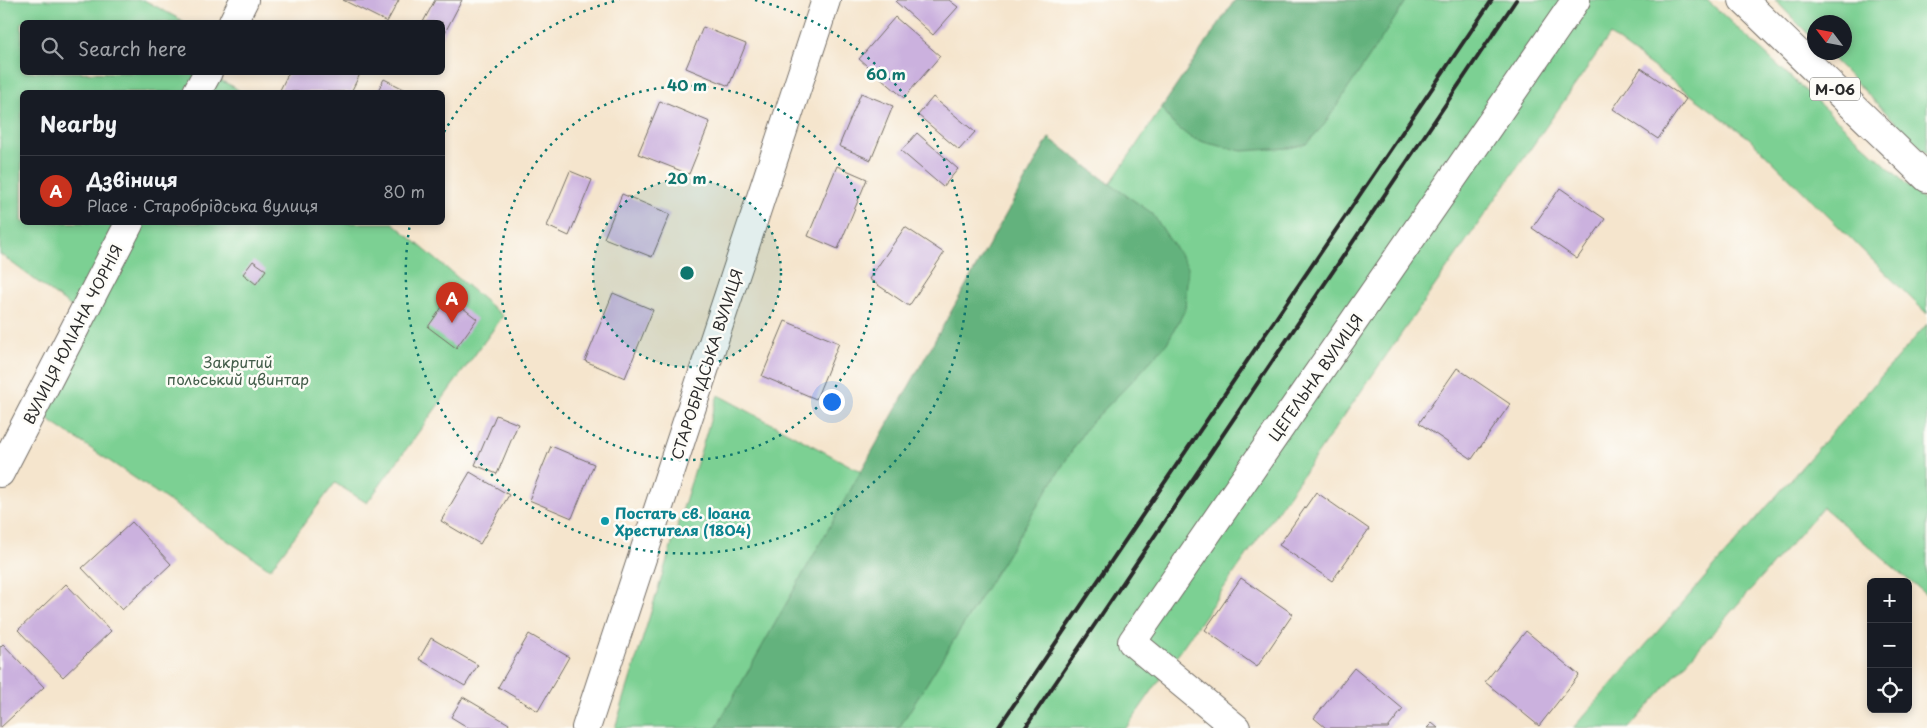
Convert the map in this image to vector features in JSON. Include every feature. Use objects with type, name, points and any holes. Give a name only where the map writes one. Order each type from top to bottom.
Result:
[{"type":"main road","points":[[234,20],[244,0]]},
{"type":"main road","name":"СТАРОБРІДСЬКА ВУЛИЦЯ","points":[[586,728],[826,0]]},
{"type":"main road","name":"ЦЕГЕЛЬНА ВУЛИЦЯ","points":[[1236,728],[1132,642],[1576,0]]},
{"type":"main road","name":"М-06","points":[[1743,0],[1927,178]]},
{"type":"main road","points":[[198,90],[206,75]]},
{"type":"main road","name":"ВУЛИЦЯ ЮЛІАНА ЧОРНІЯ","points":[[0,473],[128,225]]},
{"type":"green space","points":[[0,0],[144,0],[181,20],[20,20],[20,75],[203,75],[195,90],[20,90],[20,225],[127,225],[81,314],[0,254]]},
{"type":"green space","points":[[1235,0],[1707,0],[1927,203],[1927,314],[1749,138],[1610,35],[1126,728],[615,728],[718,395],[862,472],[1049,138],[1110,184]]},
{"type":"green space","points":[[1235,0],[1407,0],[1324,125],[1306,144],[1289,148],[1242,151],[1191,138],[1172,123],[1162,107]]},
{"type":"green space","points":[[1775,0],[1927,0],[1927,154],[1834,60],[1852,60],[1852,15],[1807,15],[1807,33]]},
{"type":"green space","points":[[210,75],[238,90],[202,90]]},
{"type":"green space","points":[[1049,138],[1152,213],[1188,267],[1185,310],[1167,343],[1086,428],[899,728],[716,728]]},
{"type":"green space","name":"Закритий польський цвинтар","points":[[131,225],[395,225],[503,316],[367,503],[335,483],[270,569],[35,411]]},
{"type":"green space","points":[[1927,324],[1927,596],[1912,583],[1912,578],[1906,578],[1823,507],[1629,728],[1573,728]]},
{"type":"building","points":[[343,0],[399,0],[388,20],[383,20]]},
{"type":"building","points":[[435,0],[462,0],[445,32],[445,20],[424,20]]},
{"type":"building","points":[[898,0],[949,0],[958,7],[933,35],[896,2]]},
{"type":"building","points":[[895,17],[940,56],[904,98],[859,59]]},
{"type":"building","points":[[703,27],[746,44],[729,86],[686,68]]},
{"type":"building","points":[[1641,68],[1686,99],[1658,139],[1613,109]]},
{"type":"building","points":[[288,75],[360,75],[352,90],[280,90]]},
{"type":"building","points":[[384,79],[406,90],[378,90]]},
{"type":"building","points":[[861,93],[893,106],[871,160],[839,146]]},
{"type":"building","points":[[933,97],[975,132],[959,150],[918,115]]},
{"type":"building","points":[[660,101],[710,122],[689,174],[638,154]]},
{"type":"building","points":[[917,133],[958,169],[943,187],[901,151]]},
{"type":"building","points":[[837,166],[867,179],[838,249],[808,236]]},
{"type":"building","points":[[570,171],[592,180],[569,236],[547,226]]},
{"type":"building","points":[[1560,188],[1605,219],[1577,259],[1532,228]]},
{"type":"building","points":[[622,194],[670,214],[652,257],[604,238]]},
{"type":"building","points":[[905,227],[944,253],[909,306],[869,279]]},
{"type":"building","points":[[253,261],[266,270],[256,284],[243,274]]},
{"type":"building","points":[[613,293],[653,310],[625,378],[585,361]]},
{"type":"building","points":[[449,297],[477,319],[456,348],[428,327]]},
{"type":"building","points":[[785,321],[839,343],[816,399],[762,376]]},
{"type":"building","points":[[1457,368],[1510,404],[1472,459],[1419,423]]},
{"type":"building","points":[[496,415],[518,424],[497,474],[475,465]]},
{"type":"building","points":[[551,446],[594,464],[572,518],[529,500]]},
{"type":"building","points":[[470,472],[509,495],[480,544],[441,521]]},
{"type":"building","points":[[1316,492],[1369,529],[1332,581],[1279,545]]},
{"type":"building","points":[[132,522],[171,564],[122,610],[82,568]]},
{"type":"building","points":[[1241,578],[1293,614],[1257,667],[1205,630]]},
{"type":"building","points":[[66,584],[111,631],[63,677],[18,630]]},
{"type":"building","points":[[1526,631],[1579,675],[1539,726],[1485,682]]},
{"type":"building","points":[[529,634],[569,657],[538,711],[498,687]]},
{"type":"building","points":[[431,638],[478,665],[465,686],[419,659]]},
{"type":"building","points":[[3,644],[44,687],[0,728],[0,647]]},
{"type":"building","points":[[1354,668],[1403,709],[1388,728],[1326,728],[1314,718]]},
{"type":"building","points":[[463,697],[509,724],[507,728],[469,728],[451,717]]},
{"type":"building","points":[[1432,723],[1438,728],[1427,728]]},
{"type":"railway","points":[[998,728],[1492,0]]},
{"type":"railway","points":[[1025,728],[1516,0]]},
{"type":"place","name":"Дзвіниця","points":[[452,323]]},
{"type":"place","name":"Постать св. Іоана Хрестителя (1804)","points":[[605,521]]}]
